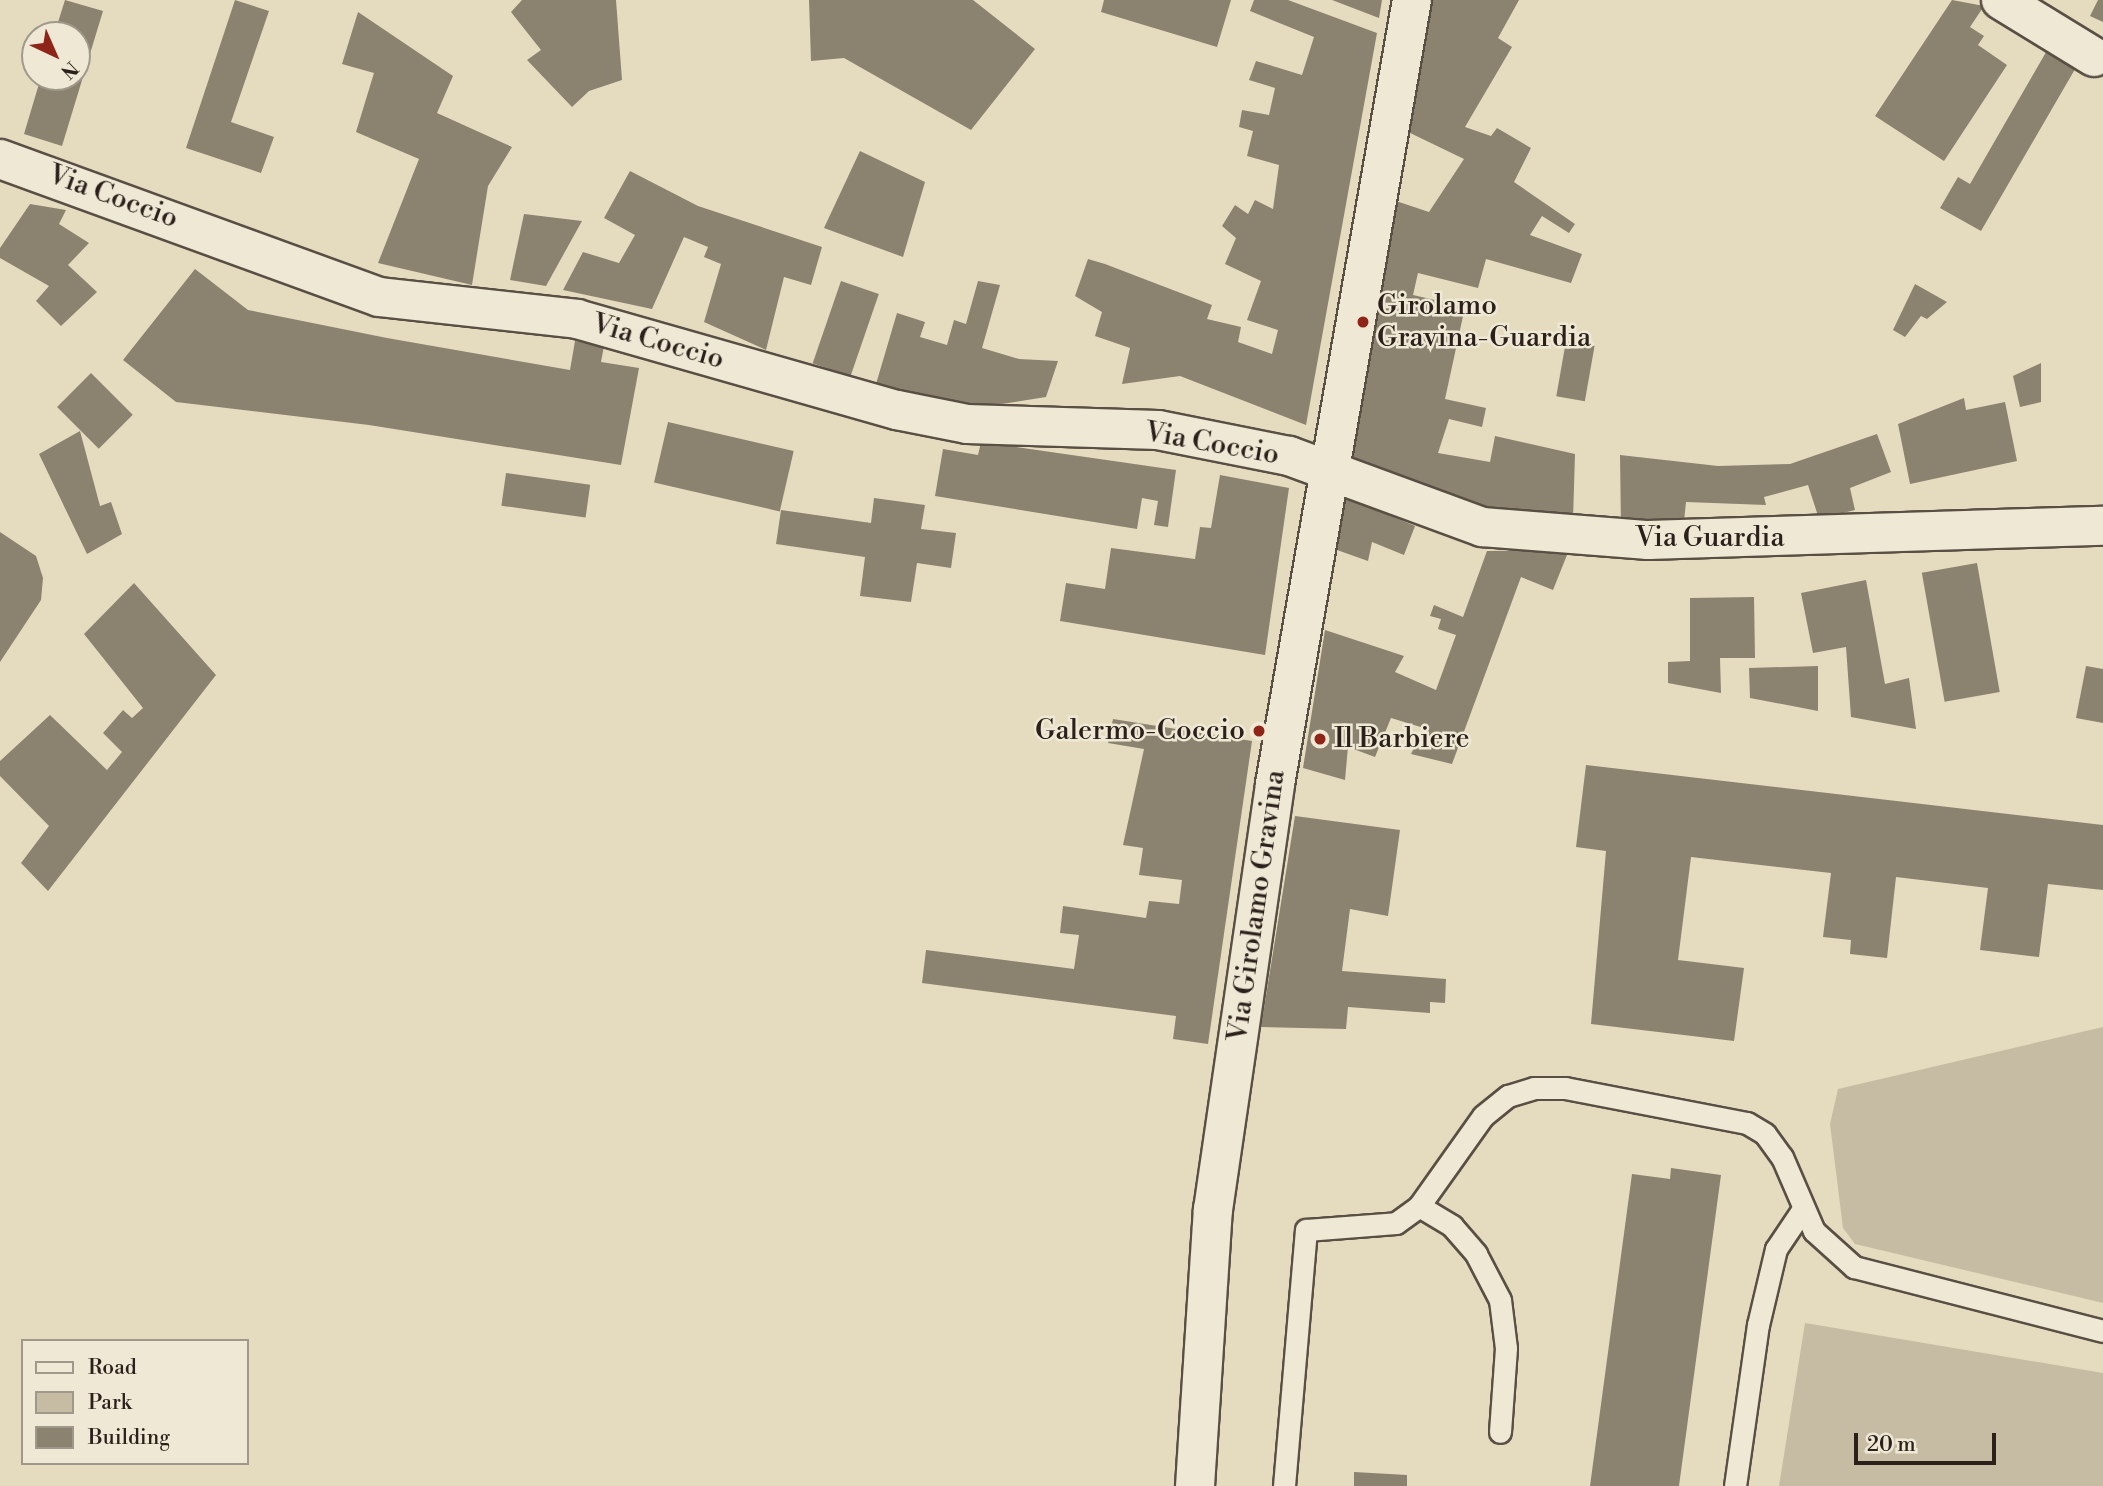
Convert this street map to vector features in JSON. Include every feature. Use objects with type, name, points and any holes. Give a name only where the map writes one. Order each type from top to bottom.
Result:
[{"type":"street","name":"Via Girolamo Gravina","points":[[1195,1486],[1213,1210],[1275,785],[1327,472],[1412,0]]},
{"type":"street","points":[[2001,0],[2094,57]]},
{"type":"street","name":"Via Coccio","points":[[0,159],[379,297],[578,319],[897,410],[967,424],[1158,430],[1289,456],[1327,472]]},
{"type":"street","name":"Via Guardia","points":[[1327,472],[1482,527],[1648,540],[2103,526]]},
{"type":"lane","points":[[1284,1486],[1306,1230],[1396,1223],[1419,1206],[1483,1116],[1508,1096],[1555,1088],[1747,1124],[1765,1134],[1782,1157],[1803,1209],[1830,1250],[1854,1267],[2103,1331]]},
{"type":"lane","points":[[1419,1206],[1452,1226],[1476,1254],[1500,1300],[1506,1348],[1500,1432]]},
{"type":"lane","points":[[1735,1486],[1758,1325],[1773,1261],[1803,1209]]},
{"type":"green space","points":[[2103,1027],[2103,1303],[1855,1244],[1843,1228],[1830,1124],[1838,1089]]},
{"type":"green space","points":[[1805,1323],[2103,1373],[2103,1486],[1779,1486]]},
{"type":"building","points":[[65,0],[103,11],[91,51],[91,21],[58,21]]},
{"type":"building","points":[[235,0],[269,11],[231,122],[274,137],[261,173],[186,148]]},
{"type":"building","points":[[522,0],[616,0],[622,80],[589,91],[572,107],[527,60],[541,50],[511,12]]},
{"type":"building","points":[[809,0],[973,0],[1035,49],[971,130],[844,58],[811,61]]},
{"type":"building","points":[[1104,0],[1231,0],[1217,47],[1101,12]]},
{"type":"building","points":[[1254,0],[1288,0],[1377,33],[1306,425],[1180,376],[1122,384],[1130,348],[1095,336],[1102,312],[1075,296],[1088,259],[1105,264],[1212,305],[1207,319],[1241,327],[1238,342],[1272,354],[1278,330],[1247,320],[1261,281],[1225,264],[1236,238],[1222,226],[1235,205],[1248,214],[1255,200],[1273,209],[1279,165],[1247,156],[1253,131],[1239,127],[1242,110],[1269,115],[1275,88],[1249,80],[1256,61],[1302,75],[1314,37],[1250,11]]},
{"type":"building","points":[[1332,0],[1382,0],[1379,18]]},
{"type":"building","points":[[1429,0],[1519,0],[1498,38],[1512,47],[1465,127],[1491,136],[1497,128],[1531,148],[1514,182],[1575,224],[1569,233],[1542,216],[1530,235],[1582,254],[1571,283],[1486,259],[1478,288],[1418,273],[1413,295],[1465,307],[1445,399],[1486,408],[1482,427],[1449,419],[1438,453],[1490,462],[1495,436],[1575,454],[1573,520],[1479,505],[1347,458],[1393,200],[1429,212],[1464,159],[1406,131]]},
{"type":"building","points":[[1952,0],[1984,6],[1970,27],[1984,36],[1978,45],[2007,65],[1944,161],[1875,116]]},
{"type":"building","points":[[2098,0],[2103,0],[2103,22],[2090,16]]},
{"type":"building","points":[[358,12],[453,76],[437,113],[512,147],[488,186],[472,285],[378,263],[419,159],[356,132],[374,73],[342,64]]},
{"type":"building","points":[[2049,47],[2078,64],[1981,231],[1940,208],[1958,177],[1970,184]]},
{"type":"building","points":[[37,91],[79,91],[62,146],[24,134]]},
{"type":"building","points":[[860,151],[925,182],[903,257],[824,228]]},
{"type":"building","points":[[630,171],[698,206],[822,247],[811,285],[784,277],[766,350],[704,322],[721,264],[704,257],[708,247],[684,237],[652,309],[563,290],[583,252],[619,263],[635,235],[604,218]]},
{"type":"building","points":[[30,204],[66,210],[59,224],[89,243],[68,265],[97,292],[61,326],[36,301],[49,286],[0,258],[0,248]]},
{"type":"building","points":[[524,214],[582,221],[546,286],[510,280]]},
{"type":"building","points":[[195,269],[248,310],[387,338],[570,370],[575,341],[604,346],[601,362],[639,368],[621,465],[369,425],[176,402],[123,360]]},
{"type":"building","points":[[841,281],[879,294],[850,376],[813,363]]},
{"type":"building","points":[[978,281],[1000,285],[982,348],[1019,359],[1058,361],[1046,397],[963,410],[876,384],[897,313],[925,322],[920,337],[947,345],[954,320],[966,324]]},
{"type":"building","points":[[1915,284],[1947,302],[1927,319],[1921,316],[1905,337],[1893,330]]},
{"type":"building","points":[[1566,341],[1595,346],[1585,401],[1556,396]]},
{"type":"building","points":[[2041,363],[2041,402],[2020,407],[2013,376]]},
{"type":"building","points":[[91,373],[133,415],[99,449],[57,407]]},
{"type":"building","points":[[1964,398],[1966,410],[2005,402],[2017,461],[1910,484],[1898,424]]},
{"type":"building","points":[[668,422],[794,451],[780,511],[654,482]]},
{"type":"building","points":[[80,431],[100,506],[111,502],[122,534],[87,554],[39,454]]},
{"type":"building","points":[[1877,434],[1891,472],[1850,488],[1855,510],[1819,519],[1808,485],[1764,497],[1766,505],[1686,502],[1683,531],[1621,528],[1620,455],[1718,466],[1790,464]]},
{"type":"building","points":[[981,442],[1176,470],[1168,527],[1154,525],[1158,501],[1142,498],[1137,529],[935,496],[943,449],[978,455]]},
{"type":"building","points":[[506,473],[590,485],[586,518],[501,506]]},
{"type":"building","points":[[1220,475],[1289,488],[1265,655],[1060,621],[1066,583],[1105,589],[1111,548],[1195,559],[1200,527],[1211,528]]},
{"type":"building","points":[[1346,497],[1415,526],[1404,555],[1372,542],[1368,561],[1337,550]]},
{"type":"building","points":[[874,498],[925,505],[921,529],[956,533],[951,568],[917,563],[911,602],[860,596],[865,557],[776,544],[781,510],[871,523]]},
{"type":"building","points":[[0,532],[36,556],[43,578],[41,600],[0,662]]},
{"type":"building","points":[[1569,550],[1553,590],[1521,577],[1452,764],[1411,754],[1424,728],[1391,718],[1375,757],[1348,747],[1345,780],[1303,768],[1325,630],[1404,656],[1395,672],[1436,690],[1456,635],[1438,629],[1441,619],[1430,616],[1434,605],[1463,617],[1487,551]]},
{"type":"building","points":[[1977,563],[2000,692],[1945,702],[1922,573]]},
{"type":"building","points":[[1866,580],[1885,684],[1909,678],[1916,729],[1851,717],[1846,647],[1813,653],[1801,593]]},
{"type":"building","points":[[134,583],[216,675],[48,891],[21,863],[49,826],[0,776],[0,761],[50,715],[107,770],[122,752],[103,733],[123,710],[132,718],[143,708],[84,634]]},
{"type":"building","points":[[1754,597],[1755,658],[1720,658],[1721,693],[1668,683],[1668,662],[1690,661],[1690,598]]},
{"type":"building","points":[[1818,666],[1818,711],[1750,698],[1749,668]]},
{"type":"building","points":[[2086,666],[2103,669],[2103,723],[2076,718]]},
{"type":"building","points":[[1113,719],[1252,741],[1208,1044],[1173,1039],[1176,1016],[922,983],[926,950],[1074,969],[1079,935],[1060,933],[1063,906],[1146,918],[1149,901],[1179,904],[1182,880],[1139,875],[1143,848],[1123,845],[1144,749],[1108,743]]},
{"type":"building","points":[[1586,765],[2103,825],[2103,890],[2048,884],[2039,957],[1980,950],[1988,888],[1896,877],[1887,958],[1850,954],[1851,940],[1823,937],[1831,873],[1691,857],[1678,960],[1744,968],[1734,1041],[1591,1024],[1606,851],[1576,847]]},
{"type":"building","points":[[1295,816],[1400,830],[1388,916],[1350,909],[1342,971],[1446,979],[1445,1003],[1430,1002],[1430,1013],[1348,1007],[1346,1029],[1261,1027]]},
{"type":"building","points":[[1671,1168],[1721,1175],[1679,1486],[1590,1486],[1632,1174],[1670,1179]]},
{"type":"building","points":[[1354,1472],[1407,1475],[1407,1486],[1354,1486]]},
{"type":"place","name":"Girolamo Gravina-Guardia","points":[[1363,322]]},
{"type":"place","name":"Galermo-Coccio","points":[[1259,731]]},
{"type":"place","name":"Il Barbiere","points":[[1320,739]]}]
